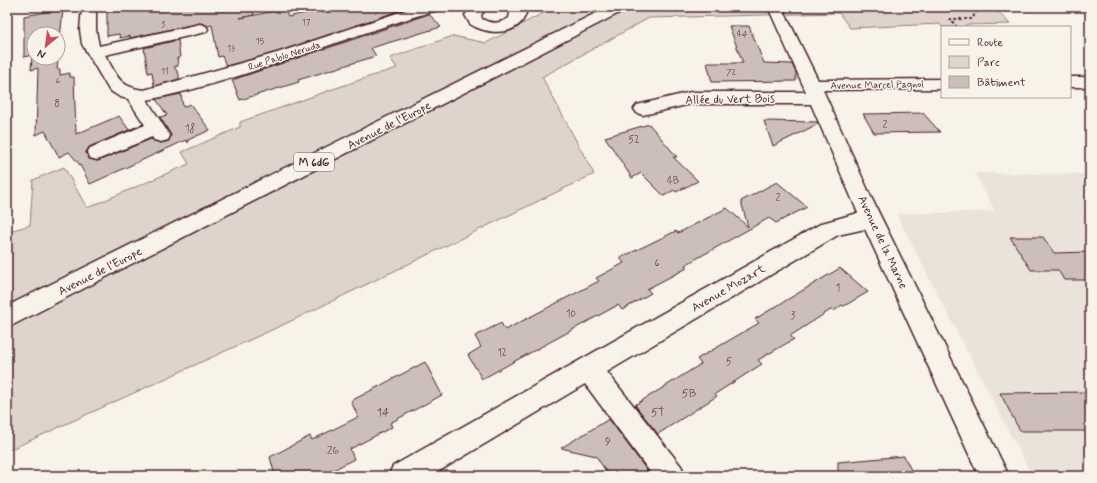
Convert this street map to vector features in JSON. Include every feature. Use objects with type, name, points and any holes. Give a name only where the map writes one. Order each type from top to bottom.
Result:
[{"type":"street","name":"Rue Pablo Neruda","points":[[89,7],[88,38],[115,86],[126,92],[144,95],[164,91],[266,61],[397,16],[432,7]]},
{"type":"street","points":[[475,7],[473,15],[475,21],[483,26],[496,28],[508,25],[516,20],[518,13],[513,7]]},
{"type":"street","name":"Avenue de l'Europe","points":[[7,318],[620,7]]},
{"type":"street","name":"Avenue de la Marne","points":[[775,7],[815,91],[872,220],[994,476]]},
{"type":"street","points":[[95,52],[200,29]]},
{"type":"street","points":[[1071,82],[1090,82]]},
{"type":"street","name":"Avenue Marcel Pagnol","points":[[815,91],[941,84]]},
{"type":"street","name":"Allée du Vert Bois","points":[[643,109],[691,98],[815,91]]},
{"type":"street","points":[[97,153],[158,132],[134,94]]},
{"type":"street","name":"Avenue Mozart","points":[[403,476],[830,229],[854,222],[872,220]]},
{"type":"street","points":[[589,369],[672,476]]},
{"type":"path","points":[[956,26],[950,19],[972,19],[979,7]]},
{"type":"shaded area","points":[[975,173],[1090,174],[1090,476],[1032,476],[896,214],[995,211]]},
{"type":"green space","points":[[537,7],[994,7],[1010,24],[941,26],[940,24],[850,28],[839,13],[649,18],[542,77],[594,174],[289,322],[7,451],[7,232],[30,225],[33,180],[64,167],[87,208],[189,164],[182,152],[240,127],[240,122],[338,87],[397,68],[390,58],[453,36],[486,43],[545,12]]},
{"type":"building","points":[[107,7],[253,7],[254,15],[240,18],[285,9],[288,17],[319,10],[321,13],[346,7],[410,7],[277,52],[226,66],[222,56],[218,57],[212,25],[208,26],[200,23],[130,38],[130,36],[120,38],[119,34],[107,36]]},
{"type":"building","points":[[63,9],[61,26],[26,26],[26,56],[24,57],[24,16]]},
{"type":"building","points":[[429,14],[441,27],[371,48],[376,56],[298,80],[299,82],[240,100],[232,80]]},
{"type":"building","points":[[729,26],[749,26],[764,63],[792,64],[796,73],[796,81],[712,82],[707,63],[743,63]]},
{"type":"building","points":[[178,40],[180,58],[177,58],[178,66],[174,67],[179,74],[179,79],[154,86],[152,72],[148,73],[144,48]]},
{"type":"building","points":[[31,66],[57,66],[57,69],[60,69],[60,75],[70,73],[70,77],[74,77],[76,134],[119,116],[129,130],[89,147],[86,152],[89,159],[98,161],[151,139],[161,143],[169,141],[171,135],[160,117],[167,115],[156,99],[181,94],[183,107],[190,104],[210,130],[188,140],[188,143],[186,140],[90,184],[80,165],[69,152],[59,157],[45,131],[36,135],[38,68],[31,70]]},
{"type":"building","points":[[923,113],[940,132],[874,133],[863,114]]},
{"type":"building","points":[[764,121],[817,122],[818,124],[773,146]]},
{"type":"building","points":[[649,124],[677,157],[673,157],[698,181],[676,192],[674,190],[664,196],[641,173],[632,178],[605,137]]},
{"type":"building","points":[[777,182],[807,207],[776,223],[769,218],[685,265],[687,268],[647,289],[651,293],[622,310],[618,305],[482,379],[468,355],[481,347],[475,336],[501,323],[505,330],[599,281],[596,278],[624,263],[620,258],[676,231],[678,233],[727,208],[748,227],[741,201]]},
{"type":"building","points":[[1010,237],[1043,237],[1054,253],[1090,252],[1090,280],[1064,280],[1058,270],[1031,270]]},
{"type":"building","points":[[840,268],[868,292],[844,306],[842,305],[834,311],[832,309],[790,336],[794,339],[758,360],[762,364],[715,394],[717,396],[658,434],[635,405],[701,364],[697,359],[759,323],[755,319]]},
{"type":"building","points":[[425,362],[442,395],[390,423],[392,427],[350,449],[354,459],[322,476],[275,476],[270,457],[310,436],[312,440],[358,417],[351,401]]},
{"type":"building","points":[[1090,392],[1090,431],[1020,431],[1000,393]]},
{"type":"building","points":[[609,419],[651,476],[609,476],[596,456],[561,448]]},
{"type":"building","points":[[904,456],[914,476],[838,476],[838,462]]}]
